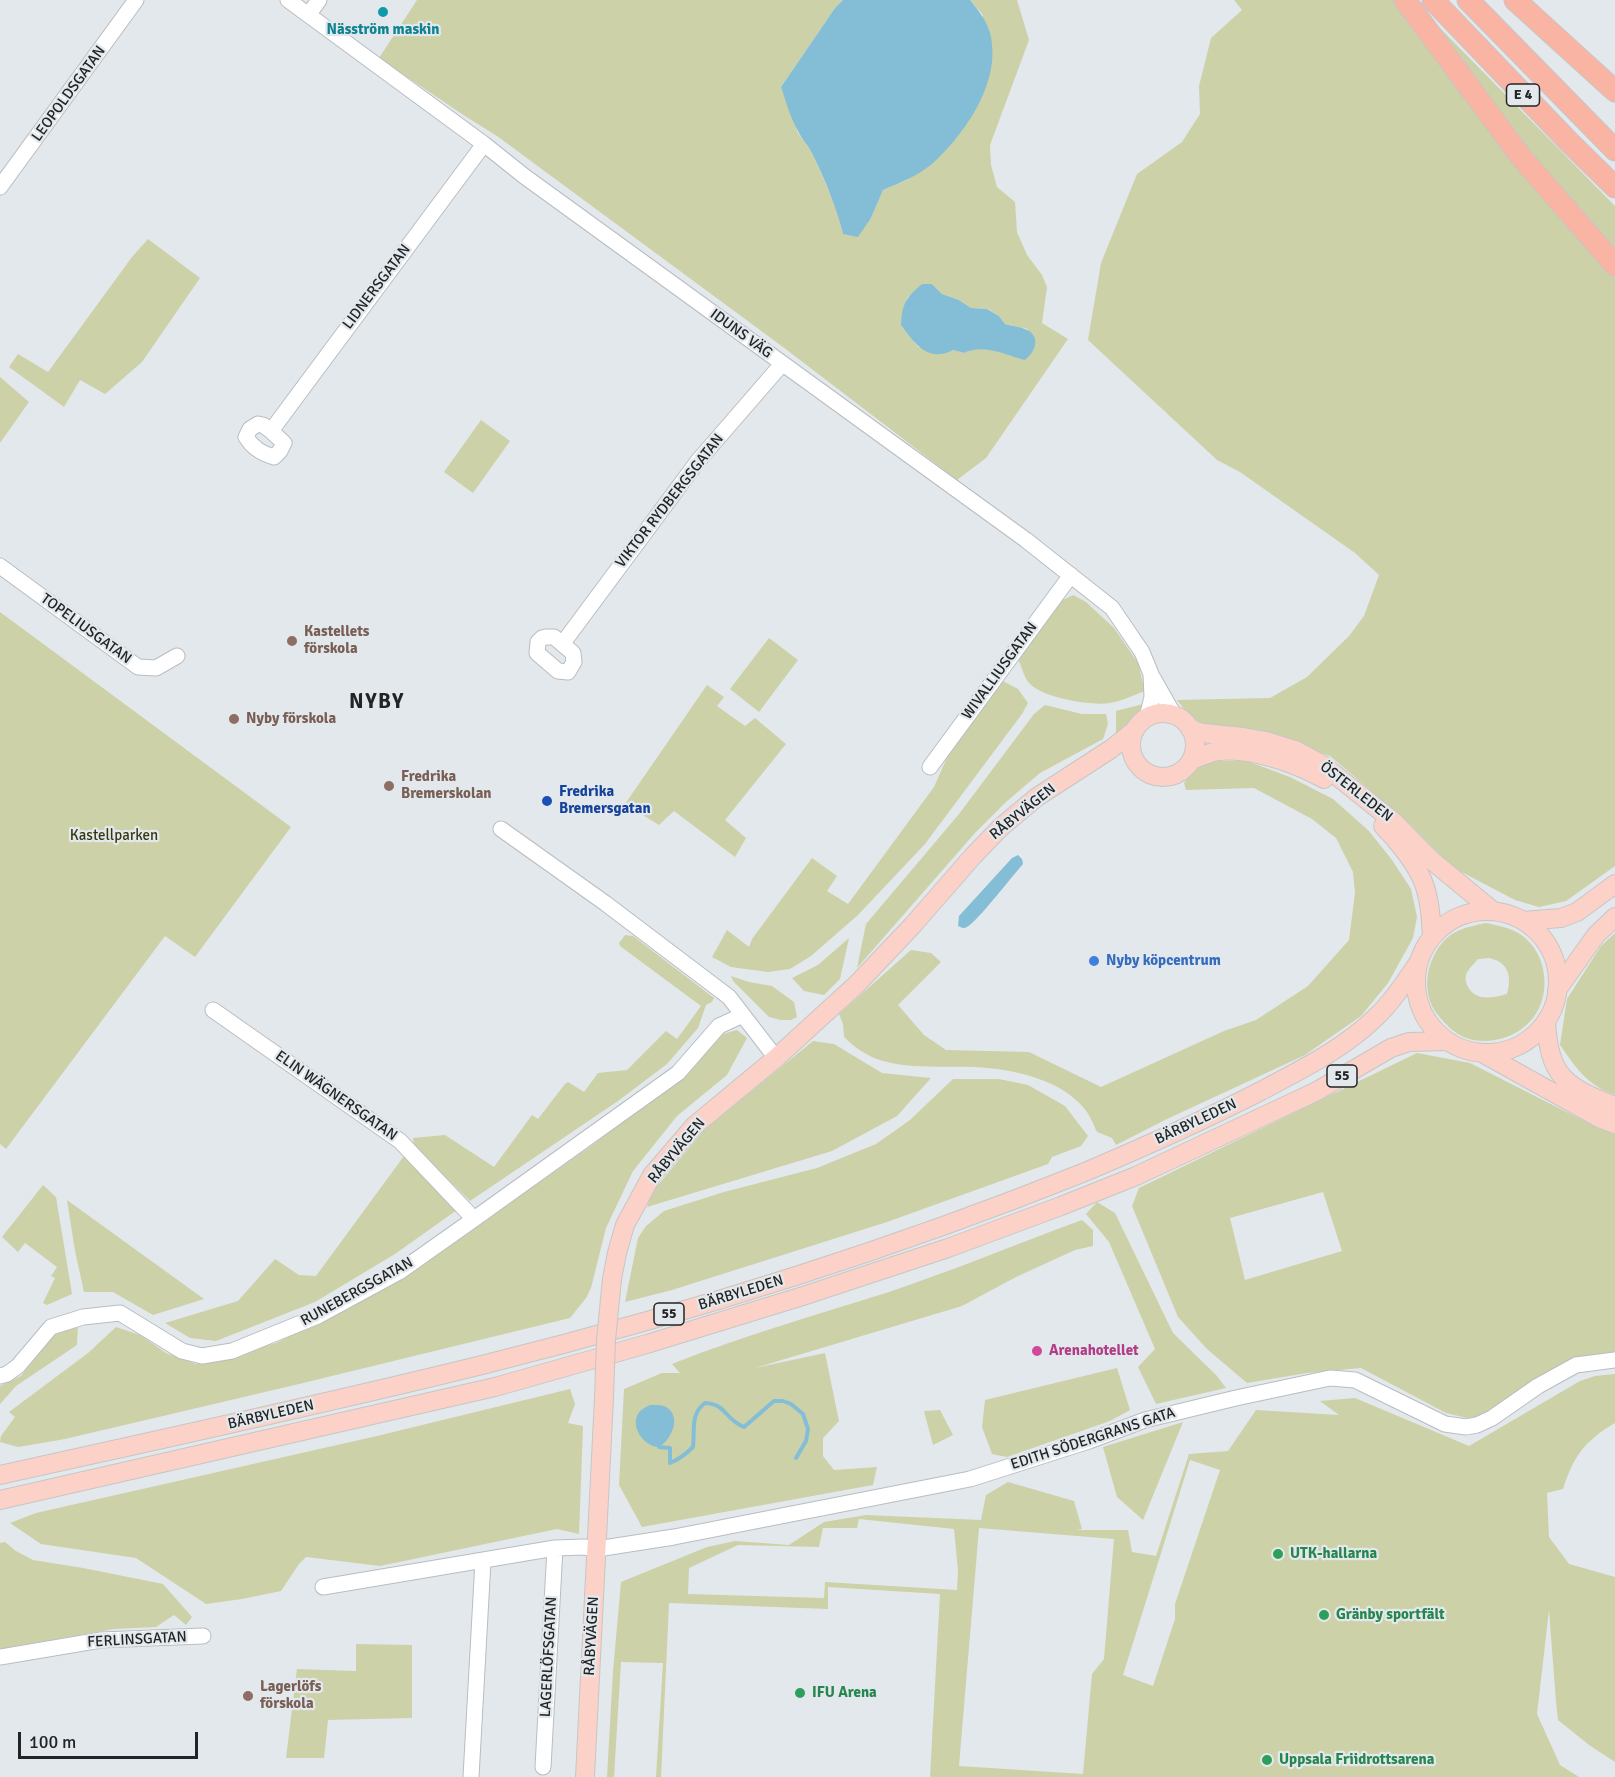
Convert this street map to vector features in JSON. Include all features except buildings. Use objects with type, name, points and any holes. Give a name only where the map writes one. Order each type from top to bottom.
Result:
[{"type":"highway","points":[[1405,0],[1521,157],[1615,265]]},
{"type":"highway","name":"E 4","points":[[1432,0],[1615,187]]},
{"type":"highway","name":"E 4","points":[[1468,0],[1615,150]]},
{"type":"highway","points":[[1515,0],[1615,91]]},
{"type":"main road","points":[[1158,713],[1174,715],[1190,729],[1195,749],[1191,760],[1179,772],[1168,776],[1153,775],[1136,762],[1131,741],[1141,724],[1158,713]]},
{"type":"main road","name":"RÅBYVÄGEN","points":[[585,1777],[591,1548],[612,1279],[617,1252],[626,1225],[652,1175],[693,1126],[776,1058],[865,975],[1001,827],[1037,797],[1094,761],[1141,724]]},
{"type":"main road","name":"ÖSTERLEDEN","points":[[1190,729],[1203,733],[1266,741],[1295,750],[1323,765],[1394,822],[1430,860],[1493,911]]},
{"type":"main road","name":"ÖSTERLEDEN","points":[[1191,760],[1219,751],[1250,752],[1288,762],[1336,785],[1386,828],[1414,865],[1424,884],[1432,936]]},
{"type":"main road","points":[[1094,761],[1136,762]]},
{"type":"main road","points":[[1523,921],[1561,918],[1577,912],[1615,884]]},
{"type":"main road","points":[[1482,1053],[1500,1051],[1518,1045],[1534,1035],[1546,1021],[1554,1006],[1557,990],[1557,969],[1550,950],[1539,934],[1523,921],[1509,914],[1493,911],[1476,911],[1459,916],[1444,924],[1432,936],[1423,949],[1418,963],[1415,985],[1420,1007],[1431,1026],[1447,1041],[1464,1049],[1482,1053],[1599,1118],[1615,1124]]},
{"type":"main road","points":[[1557,990],[1596,935],[1615,917]]},
{"type":"main road","name":"BÄRBYLEDEN","points":[[0,1475],[225,1426],[499,1361],[643,1322],[794,1277],[941,1227],[1132,1153],[1234,1105],[1310,1065],[1347,1042],[1377,1016],[1399,991],[1418,963]]},
{"type":"main road","points":[[1546,1021],[1547,1043],[1552,1061],[1559,1073],[1567,1082],[1588,1096],[1615,1106]]},
{"type":"main road","name":"BÄRBYLEDEN","points":[[0,1500],[495,1387],[647,1344],[803,1296],[948,1248],[1136,1176],[1317,1091],[1391,1048],[1409,1041],[1447,1041]]},
{"type":"street","name":"LEOPOLDSGATAN","points":[[0,187],[136,0]]},
{"type":"street","name":"IDUNS VÄG","points":[[288,0],[524,176],[1017,533],[1112,608],[1142,652],[1151,674],[1152,697],[1141,724]]},
{"type":"street","points":[[309,14],[319,0]]},
{"type":"street","name":"LIDNERSGATAN","points":[[271,431],[484,144]]},
{"type":"street","name":"VIKTOR RYDBERGSGATAN","points":[[562,643],[698,461],[782,364]]},
{"type":"street","name":"TOPELIUSGATAN","points":[[0,566],[138,667],[156,668],[177,656]]},
{"type":"street","name":"WIVALLIUSGATAN","points":[[930,767],[1071,575]]},
{"type":"street","points":[[1151,674],[1174,715]]},
{"type":"street","points":[[501,829],[605,903],[729,997],[776,1058]]},
{"type":"street","name":"ELIN WÄGNERSGATAN","points":[[213,1010],[400,1141],[474,1219]]},
{"type":"street","name":"RUNEBERGSGATAN","points":[[0,1376],[18,1366],[51,1327],[82,1317],[120,1313],[182,1351],[202,1356],[232,1351],[318,1316],[399,1272],[474,1219],[678,1073],[719,1026],[743,1015]]},
{"type":"street","name":"EDITH SÖDERGRANS GATA","points":[[591,1548],[674,1537],[970,1479],[1089,1441],[1145,1420],[1330,1378],[1354,1380],[1445,1424],[1477,1425],[1576,1365],[1615,1360]]},
{"type":"street","points":[[323,1587],[555,1548],[591,1548]]},
{"type":"street","name":"LAGERLÖFSGATAN","points":[[543,1767],[555,1548]]},
{"type":"street","points":[[471,1777],[483,1561]]},
{"type":"street","name":"FERLINSGATAN","points":[[0,1657],[101,1640],[203,1636]]},
{"type":"green space","points":[[417,0],[843,0],[835,8],[781,87],[798,133],[812,152],[836,208],[843,234],[871,218],[883,190],[909,179],[983,15],[970,0],[1017,0],[1029,40],[990,145],[991,165],[997,187],[1015,202],[1017,232],[1027,255],[1042,275],[1047,287],[1042,323],[1068,339],[986,458],[957,480],[783,347],[497,136],[379,58]],"holes":[[[922,284],[932,284],[942,294],[959,300],[971,308],[988,309],[999,316],[1005,324],[1028,329],[1000,353],[987,349],[964,353],[918,347],[901,325],[907,298]]]},
{"type":"green space","points":[[1234,0],[1395,0],[1485,120],[1615,273],[1615,866],[1566,901],[1539,907],[1515,900],[1452,867],[1410,824],[1330,756],[1265,735],[1209,729],[1188,714],[1177,700],[1270,698],[1307,677],[1349,636],[1364,616],[1379,575],[1355,553],[1240,472],[1217,460],[1088,340],[1101,263],[1137,174],[1182,142],[1200,114],[1199,86],[1211,38],[1242,10]]},
{"type":"green space","points":[[1434,22],[1615,206],[1615,252],[1508,126]]},
{"type":"green space","points":[[148,239],[200,278],[142,362],[105,394],[80,380],[64,407],[9,367],[18,354],[48,372],[132,257]]},
{"type":"green space","points":[[0,377],[29,402],[0,443]]},
{"type":"green space","points":[[481,420],[510,441],[473,493],[444,472]]},
{"type":"green space","points":[[1073,595],[1086,602],[1114,628],[1138,663],[1145,691],[1102,704],[1056,697],[1037,689],[1028,682],[1018,659],[1061,601]]},
{"type":"green space","name":"Kastellparken","points":[[0,612],[291,827],[195,957],[165,936],[6,1149],[0,1144]]},
{"type":"green space","points":[[769,638],[798,660],[759,712],[730,689]]},
{"type":"green space","points":[[1001,680],[1018,689],[1028,703],[1022,714],[925,844],[858,915],[811,956],[790,969],[768,972],[731,967],[712,957],[727,930],[749,947],[752,939],[812,858],[837,876],[827,891],[848,904],[934,787],[949,753]]},
{"type":"green space","points":[[707,685],[724,697],[717,706],[745,726],[755,718],[786,744],[725,820],[746,838],[735,857],[674,811],[659,825],[625,804]]},
{"type":"green space","points":[[1143,704],[1138,715],[1116,733],[1116,711]]},
{"type":"green space","points":[[1045,705],[1082,714],[1106,714],[1108,724],[1103,739],[1040,773],[1006,802],[975,833],[857,968],[866,924],[959,814],[1034,714]]},
{"type":"green space","points":[[1214,761],[1247,761],[1290,777],[1333,799],[1369,831],[1411,889],[1417,917],[1413,938],[1388,983],[1361,1016],[1305,1055],[1116,1145],[1112,1138],[1097,1132],[1087,1112],[1077,1101],[1065,1091],[1036,1078],[990,1068],[894,1064],[867,1054],[844,1037],[839,1014],[911,950],[931,953],[941,962],[898,1005],[924,1035],[946,1050],[1029,1052],[1101,1087],[1224,1031],[1256,1020],[1308,986],[1349,940],[1355,893],[1353,872],[1336,838],[1312,819],[1254,788],[1186,790],[1184,783],[1195,767]]},
{"type":"green space","points":[[1486,923],[1515,931],[1531,944],[1541,962],[1545,982],[1544,993],[1537,1012],[1524,1027],[1506,1037],[1486,1041],[1466,1038],[1447,1025],[1432,1006],[1427,985],[1435,954],[1448,937],[1457,931]],"holes":[[[1478,959],[1496,960],[1505,967],[1509,976],[1507,994],[1490,997],[1475,994],[1467,985],[1466,976],[1469,970]]]},
{"type":"green space","points":[[1615,933],[1615,1095],[1590,1081],[1560,1045],[1567,999],[1601,946]]},
{"type":"green space","points":[[625,935],[633,936],[714,998],[706,1005],[698,1028],[667,1064],[618,1101],[470,1201],[414,1146],[413,1138],[445,1135],[494,1167],[532,1115],[538,1119],[565,1084],[568,1082],[584,1092],[598,1073],[627,1070],[666,1031],[677,1039],[701,1006],[620,946],[619,943]]},
{"type":"green space","points":[[849,938],[840,979],[824,995],[804,991],[792,978],[818,965]]},
{"type":"green space","points":[[731,976],[772,986],[794,1002],[797,1017],[791,1020],[781,1020],[769,1017],[733,981]]},
{"type":"green space","points":[[737,1030],[747,1038],[727,1075],[677,1116],[633,1171],[606,1228],[591,1288],[570,1318],[65,1439],[18,1447],[0,1442],[1,1436],[15,1417],[9,1412],[88,1353],[116,1327],[140,1335],[166,1353],[196,1364],[276,1343],[391,1286],[594,1144],[696,1064],[723,1034]]},
{"type":"green space","points":[[813,1041],[834,1044],[882,1073],[931,1078],[897,1116],[832,1151],[647,1207],[652,1192],[704,1130]]},
{"type":"green space","points":[[1417,1053],[1470,1063],[1594,1126],[1615,1134],[1615,1353],[1572,1360],[1475,1420],[1446,1413],[1361,1368],[1307,1373],[1247,1383],[1207,1349],[1178,1317],[1132,1206],[1139,1188]],"holes":[[[1323,1192],[1342,1251],[1245,1280],[1230,1218]]]},
{"type":"green space","points":[[953,1079],[999,1079],[1028,1085],[1065,1106],[1088,1136],[1081,1146],[1052,1157],[1048,1164],[887,1222],[672,1290],[625,1302],[638,1238],[646,1226],[664,1211],[724,1192],[817,1168],[876,1144],[910,1120]]},
{"type":"green space","points":[[404,1156],[415,1164],[457,1210],[395,1254],[315,1302],[216,1341],[190,1338],[165,1323],[238,1301],[275,1259],[299,1275],[316,1276]]},
{"type":"green space","points":[[43,1185],[56,1197],[72,1294],[47,1305],[43,1303],[55,1278],[51,1276],[57,1267],[25,1243],[18,1252],[2,1237]]},
{"type":"green space","points":[[67,1200],[204,1299],[153,1315],[113,1292],[84,1292]]},
{"type":"green space","points":[[1097,1202],[1115,1213],[1173,1333],[1217,1376],[1226,1388],[1156,1404],[1138,1367],[1155,1349],[1109,1242],[1086,1214]]},
{"type":"green space","points":[[1082,1220],[1093,1230],[1093,1246],[1075,1250],[1016,1277],[962,1306],[755,1368],[825,1353],[839,1421],[823,1438],[823,1456],[834,1470],[877,1467],[873,1485],[642,1527],[619,1485],[624,1389],[662,1373],[680,1373],[672,1364],[698,1354],[913,1284]]},
{"type":"green space","points":[[78,1325],[77,1345],[16,1386],[0,1404],[0,1386],[21,1376],[57,1331]]},
{"type":"green space","points":[[1117,1368],[1130,1410],[1110,1421],[1007,1457],[992,1454],[982,1427],[985,1400]]},
{"type":"green space","name":"Gränby sportfält","points":[[1615,1374],[1615,1423],[1596,1436],[1582,1450],[1576,1458],[1563,1489],[1547,1493],[1549,1537],[1569,1564],[1615,1577],[1615,1762],[1558,1720],[1549,1610],[1537,1714],[1560,1765],[1579,1777],[930,1777],[940,1594],[828,1587],[828,1609],[669,1603],[661,1777],[656,1777],[663,1663],[621,1662],[614,1777],[607,1777],[621,1582],[707,1547],[735,1541],[789,1545],[824,1522],[866,1515],[981,1520],[986,1495],[1008,1482],[1074,1501],[1082,1529],[1076,1530],[1128,1530],[1132,1552],[1156,1556],[1189,1454],[1228,1451],[1256,1410],[1339,1415],[1320,1401],[1355,1398],[1469,1446],[1580,1381],[1595,1376]],"holes":[[[1190,1460],[1220,1470],[1175,1604],[1175,1619],[1153,1686],[1123,1675]],[[859,1519],[954,1529],[958,1571],[957,1590],[825,1582],[824,1598],[688,1594],[689,1568],[738,1545],[819,1547],[823,1528],[857,1528]],[[979,1528],[1114,1539],[1104,1659],[1092,1674],[1083,1774],[959,1766]]]},
{"type":"green space","points":[[570,1389],[575,1404],[568,1423],[583,1426],[579,1534],[557,1529],[380,1566],[306,1557],[281,1591],[206,1604],[136,1558],[41,1544],[10,1523],[36,1513],[377,1436]]},
{"type":"green space","points":[[940,1410],[953,1435],[933,1445],[924,1411]]},
{"type":"green space","points":[[1183,1422],[1143,1520],[1117,1497],[1103,1447]]},
{"type":"green space","points":[[5,1542],[33,1560],[163,1584],[192,1617],[186,1625],[174,1615],[156,1627],[114,1629],[0,1649],[0,1543]]},
{"type":"green space","points":[[356,1644],[412,1645],[412,1718],[328,1720],[324,1758],[286,1758],[297,1669],[356,1671]]},
{"type":"water","points":[[843,0],[970,0],[985,20],[992,44],[989,77],[976,110],[966,125],[944,153],[932,164],[914,176],[883,190],[871,218],[858,237],[843,234],[826,184],[793,120],[781,87],[835,8]]},
{"type":"water","points":[[922,284],[932,284],[942,294],[959,300],[971,308],[987,309],[999,316],[1005,324],[1029,331],[1035,338],[1035,346],[1031,354],[1025,360],[979,349],[964,353],[953,350],[936,354],[923,350],[901,325],[906,301]]},
{"type":"water","points":[[1018,855],[1023,864],[979,917],[965,928],[958,926],[959,916],[1012,858]]},
{"type":"water","points":[[650,1405],[667,1407],[674,1419],[673,1430],[659,1447],[649,1444],[637,1431],[636,1419],[639,1412]]},
{"type":"waterway","points":[[659,1447],[670,1448],[670,1463],[690,1450],[693,1447],[695,1417],[705,1403],[718,1406],[737,1424],[744,1427],[774,1401],[783,1401],[791,1404],[803,1414],[808,1429],[806,1441],[796,1458]]},
{"type":"place","name":"Näsström maskin","points":[[383,12]]},
{"type":"place","name":"Kastellets förskola","points":[[292,641]]},
{"type":"place","name":"Nyby förskola","points":[[234,719]]},
{"type":"place","name":"Fredrika Bremerskolan","points":[[389,786]]},
{"type":"place","name":"Fredrika Bremersgatan","points":[[547,801]]},
{"type":"place","name":"Nyby köpcentrum","points":[[1094,961]]},
{"type":"place","name":"Arenahotellet","points":[[1037,1351]]},
{"type":"place","name":"UTK-hallarna","points":[[1278,1554]]},
{"type":"place","name":"Gränby sportfält","points":[[1324,1615]]},
{"type":"place","name":"IFU Arena","points":[[800,1693]]},
{"type":"place","name":"Lagerlöfs förskola","points":[[248,1696]]},
{"type":"place","name":"Uppsala Friidrottsarena","points":[[1267,1760]]},
{"type":"district","name":"NYBY","points":[[377,702]]}]
